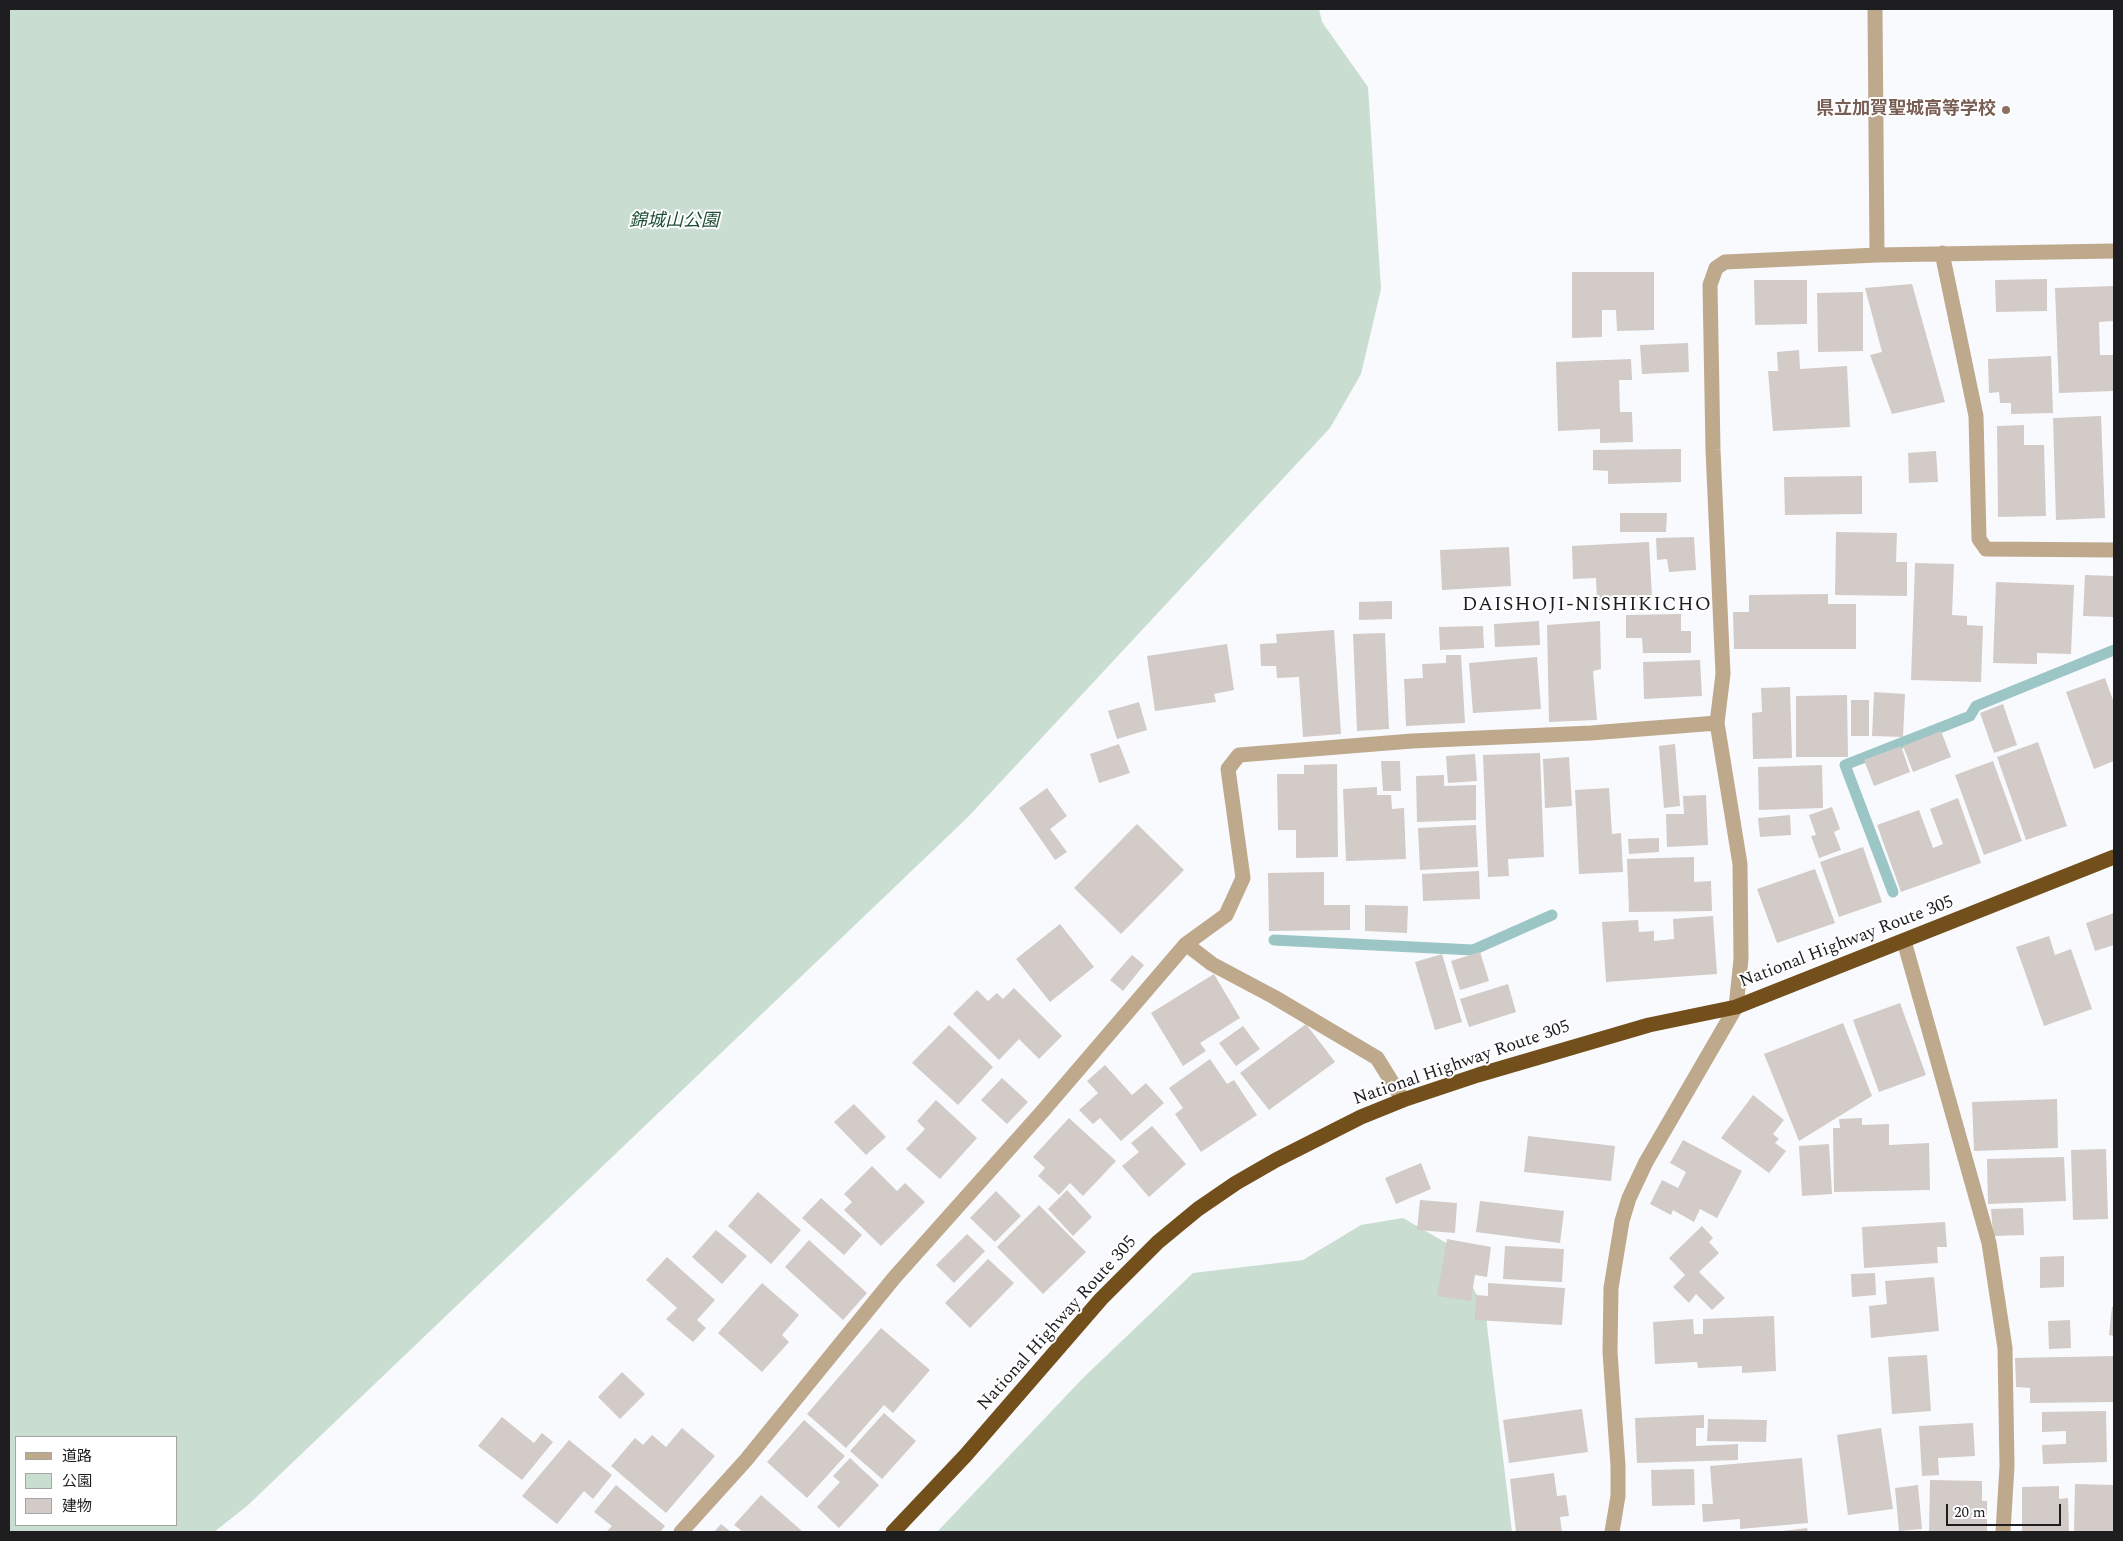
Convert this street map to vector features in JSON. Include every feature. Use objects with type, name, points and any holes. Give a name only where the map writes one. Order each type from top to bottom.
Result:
[{"type":"highway","name":"National Highway Route 305","points":[[893,1532],[965,1456],[1101,1299],[1158,1242],[1198,1209],[1236,1182],[1341,1126],[1403,1100],[1478,1075],[1649,1025],[1736,1007],[2114,857]]},
{"type":"street","points":[[1875,9],[1877,255]]},
{"type":"street","points":[[1612,1532],[1618,1496],[1618,1466],[1610,1352],[1611,1288],[1622,1221],[1629,1198],[1646,1162],[1736,1007],[1741,959],[1740,864],[1717,723],[1723,674],[1713,450],[1710,285],[1716,268],[1725,262],[1877,255],[2114,251]]},
{"type":"street","points":[[1942,253],[1976,416],[1978,539],[1986,549],[2114,550]]},
{"type":"street","points":[[680,1532],[746,1460],[894,1278],[1042,1112],[1186,944],[1226,915],[1243,878],[1228,769],[1239,755],[1412,741],[1591,732],[1717,723]]},
{"type":"street","points":[[1904,941],[1989,1243],[2004,1348],[2007,1466],[2003,1532]]},
{"type":"street","points":[[1186,944],[1212,964],[1289,1005],[1377,1058],[1403,1100]]},
{"type":"green space","name":"錦城山公園","points":[[9,9],[1319,9],[1322,22],[1368,87],[1381,289],[1361,374],[1330,428],[968,817],[247,1506],[214,1532],[9,1532]]},
{"type":"green space","points":[[1403,1218],[1448,1244],[1485,1309],[1512,1532],[937,1532],[1083,1378],[1193,1273],[1303,1260],[1361,1225]]},
{"type":"building","points":[[1572,272],[1654,272],[1654,330],[1617,331],[1616,310],[1602,310],[1602,337],[1572,338]]},
{"type":"building","points":[[2047,279],[2047,311],[1996,312],[1995,280]]},
{"type":"building","points":[[1754,280],[1807,280],[1807,324],[1755,325]]},
{"type":"building","points":[[1912,284],[1945,402],[1892,414],[1870,355],[1882,352],[1865,288]]},
{"type":"building","points":[[2114,286],[2114,321],[2099,322],[2100,355],[2114,355],[2114,391],[2059,393],[2055,288]]},
{"type":"building","points":[[1863,292],[1863,351],[1818,352],[1817,293]]},
{"type":"building","points":[[1688,343],[1689,372],[1642,374],[1640,345]]},
{"type":"building","points":[[1799,350],[1800,369],[1847,366],[1850,427],[1773,431],[1768,371],[1778,371],[1777,352]]},
{"type":"building","points":[[2051,356],[2053,413],[2011,414],[2011,403],[2000,403],[1999,392],[1989,393],[1988,359]]},
{"type":"building","points":[[1631,359],[1632,380],[1619,380],[1620,412],[1632,412],[1633,442],[1600,443],[1600,429],[1558,431],[1556,362]]},
{"type":"building","points":[[2101,416],[2105,518],[2056,520],[2053,418]]},
{"type":"building","points":[[2024,425],[2024,445],[2044,445],[2046,516],[1998,517],[1997,426]]},
{"type":"building","points":[[1681,449],[1681,482],[1608,484],[1608,471],[1593,470],[1593,450]]},
{"type":"building","points":[[1936,451],[1938,482],[1909,483],[1908,453]]},
{"type":"building","points":[[1862,476],[1862,514],[1785,515],[1784,477]]},
{"type":"building","points":[[1620,513],[1667,513],[1666,532],[1620,532]]},
{"type":"building","points":[[1836,532],[1897,533],[1896,562],[1907,562],[1907,596],[1835,595]]},
{"type":"building","points":[[1694,537],[1696,570],[1669,572],[1667,559],[1657,560],[1656,538]]},
{"type":"building","points":[[1649,542],[1652,597],[1597,600],[1596,578],[1573,579],[1572,546]]},
{"type":"building","points":[[1509,547],[1511,586],[1442,590],[1440,550]]},
{"type":"building","points":[[1915,563],[1954,564],[1952,615],[1967,616],[1967,625],[1983,626],[1981,682],[1911,680]]},
{"type":"building","points":[[2085,575],[2114,576],[2114,617],[2083,616]]},
{"type":"building","points":[[1996,582],[2074,585],[2071,654],[2037,653],[2037,664],[1993,663]]},
{"type":"building","points":[[1828,594],[1828,604],[1856,604],[1856,649],[1734,649],[1733,612],[1749,612],[1749,595]]},
{"type":"building","points":[[1392,601],[1392,619],[1359,620],[1359,602]]},
{"type":"building","points":[[1681,614],[1681,631],[1691,631],[1691,653],[1643,653],[1642,638],[1626,638],[1626,615]]},
{"type":"building","points":[[1539,621],[1540,645],[1495,647],[1494,624]]},
{"type":"building","points":[[1600,621],[1601,669],[1593,671],[1597,720],[1549,722],[1547,625]]},
{"type":"building","points":[[1483,626],[1484,648],[1440,650],[1439,627]]},
{"type":"building","points":[[1334,630],[1341,734],[1303,737],[1299,677],[1277,678],[1276,666],[1261,666],[1260,644],[1277,643],[1276,634]]},
{"type":"building","points":[[1385,633],[1389,729],[1357,731],[1353,634]]},
{"type":"building","points":[[1227,644],[1234,690],[1214,694],[1216,702],[1155,711],[1147,656]]},
{"type":"building","points":[[1446,655],[1461,655],[1465,723],[1406,726],[1404,679],[1423,678],[1422,664],[1446,663]]},
{"type":"building","points":[[1537,657],[1541,709],[1473,713],[1469,663]]},
{"type":"building","points":[[1700,660],[1702,696],[1644,699],[1643,662]]},
{"type":"building","points":[[2105,678],[2114,703],[2114,761],[2094,769],[2066,692]]},
{"type":"building","points":[[1790,687],[1792,758],[1753,759],[1752,713],[1762,712],[1761,688]]},
{"type":"building","points":[[1874,692],[1905,694],[1903,737],[1872,736]]},
{"type":"building","points":[[1847,695],[1848,757],[1796,757],[1796,696]]},
{"type":"building","points":[[1851,700],[1869,700],[1869,736],[1851,736]]},
{"type":"building","points":[[1139,702],[1147,730],[1117,739],[1108,711]]},
{"type":"building","points":[[2003,704],[2017,745],[1994,753],[1980,713]]},
{"type":"building","points":[[1941,731],[1951,757],[1913,772],[1903,746]]},
{"type":"building","points":[[2038,742],[2067,826],[2026,840],[1997,757]]},
{"type":"building","points":[[1119,744],[1130,773],[1099,783],[1090,754]]},
{"type":"building","points":[[1675,744],[1680,806],[1664,808],[1659,746]]},
{"type":"building","points":[[1901,746],[1910,772],[1874,786],[1864,760]]},
{"type":"building","points":[[1540,753],[1544,857],[1508,859],[1509,876],[1488,877],[1483,755]]},
{"type":"building","points":[[1475,754],[1477,781],[1448,783],[1446,756]]},
{"type":"building","points":[[1569,757],[1572,806],[1545,808],[1543,759]]},
{"type":"building","points":[[1381,761],[1400,761],[1401,791],[1383,791]]},
{"type":"building","points":[[1993,761],[2022,841],[1984,855],[1955,775]]},
{"type":"building","points":[[1337,764],[1338,857],[1296,858],[1296,830],[1278,830],[1277,774],[1304,774],[1304,765]]},
{"type":"building","points":[[1822,765],[1823,808],[1759,810],[1758,767]]},
{"type":"building","points":[[1444,775],[1444,786],[1476,785],[1476,820],[1417,822],[1416,776]]},
{"type":"building","points":[[1377,787],[1377,795],[1391,795],[1392,809],[1404,808],[1406,859],[1346,861],[1343,789]]},
{"type":"building","points":[[1047,788],[1067,816],[1050,829],[1067,852],[1055,860],[1019,808]]},
{"type":"building","points":[[1609,788],[1612,834],[1621,833],[1623,872],[1579,874],[1575,790]]},
{"type":"building","points":[[1706,795],[1708,845],[1667,847],[1666,814],[1684,814],[1683,796]]},
{"type":"building","points":[[1958,798],[1981,863],[1901,892],[1877,825],[1919,810],[1933,848],[1943,844],[1930,809]]},
{"type":"building","points":[[1832,807],[1840,829],[1834,832],[1841,850],[1819,858],[1811,836],[1816,835],[1809,815]]},
{"type":"building","points":[[1790,815],[1791,835],[1760,837],[1758,818]]},
{"type":"building","points":[[1137,824],[1184,870],[1121,934],[1074,888]]},
{"type":"building","points":[[1476,825],[1478,867],[1420,870],[1418,828]]},
{"type":"building","points":[[1659,838],[1659,852],[1629,854],[1628,839]]},
{"type":"building","points":[[1863,847],[1882,902],[1839,917],[1820,862]]},
{"type":"building","points":[[1694,857],[1694,882],[1711,881],[1712,911],[1629,912],[1627,859]]},
{"type":"building","points":[[1815,869],[1835,923],[1777,943],[1757,889]]},
{"type":"building","points":[[1479,871],[1480,899],[1423,901],[1422,874]]},
{"type":"building","points":[[1324,872],[1324,905],[1350,905],[1350,930],[1269,931],[1268,873]]},
{"type":"building","points":[[1365,905],[1408,906],[1407,933],[1365,931]]},
{"type":"building","points":[[2114,913],[2114,945],[2095,951],[2086,923]]},
{"type":"building","points":[[1713,916],[1717,974],[1606,982],[1602,922],[1638,920],[1639,932],[1654,931],[1654,941],[1674,939],[1673,919]]},
{"type":"building","points":[[1060,924],[1094,967],[1050,1002],[1016,959]]},
{"type":"building","points":[[2049,936],[2055,955],[2071,949],[2092,1009],[2044,1026],[2016,947]]},
{"type":"building","points":[[1480,952],[1489,981],[1460,990],[1451,961]]},
{"type":"building","points":[[1442,954],[1462,1022],[1435,1030],[1415,962]]},
{"type":"building","points":[[1132,955],[1144,965],[1123,991],[1110,980]]},
{"type":"building","points":[[1214,974],[1240,1018],[1200,1043],[1206,1051],[1183,1066],[1151,1013]]},
{"type":"building","points":[[1508,984],[1516,1012],[1469,1027],[1460,999]]},
{"type":"building","points":[[1014,988],[1062,1036],[1039,1059],[1019,1039],[999,1060],[953,1014],[977,990],[988,1001],[997,993],[1003,999]]},
{"type":"building","points":[[1900,1003],[1926,1075],[1879,1092],[1853,1020]]},
{"type":"building","points":[[1843,1023],[1872,1096],[1799,1141],[1764,1054]]},
{"type":"building","points":[[1306,1024],[1335,1062],[1269,1110],[1240,1073]]},
{"type":"building","points":[[949,1025],[993,1067],[958,1105],[912,1063]]},
{"type":"building","points":[[1243,1026],[1260,1049],[1236,1066],[1219,1043]]},
{"type":"building","points":[[1210,1059],[1227,1084],[1234,1080],[1257,1115],[1201,1152],[1175,1114],[1183,1108],[1169,1088]]},
{"type":"building","points":[[1105,1065],[1132,1095],[1146,1083],[1164,1103],[1121,1141],[1100,1118],[1093,1124],[1079,1110],[1098,1093],[1087,1081]]},
{"type":"building","points":[[1002,1078],[1028,1102],[1007,1124],[981,1100]]},
{"type":"building","points":[[1753,1095],[1784,1120],[1773,1134],[1779,1139],[1775,1143],[1786,1151],[1769,1173],[1721,1138]]},
{"type":"building","points":[[2057,1099],[2058,1148],[1974,1151],[1972,1102]]},
{"type":"building","points":[[936,1100],[977,1138],[940,1179],[906,1149],[925,1129],[917,1121]]},
{"type":"building","points":[[854,1104],[886,1137],[866,1155],[834,1122]]},
{"type":"building","points":[[1069,1118],[1116,1161],[1083,1196],[1070,1183],[1059,1195],[1038,1176],[1045,1168],[1033,1157]]},
{"type":"building","points":[[1862,1118],[1862,1125],[1889,1124],[1889,1145],[1929,1143],[1930,1190],[1834,1192],[1833,1128],[1840,1128],[1839,1119]]},
{"type":"building","points":[[1152,1126],[1186,1164],[1149,1197],[1122,1166],[1139,1152],[1131,1143]]},
{"type":"building","points":[[1528,1136],[1615,1146],[1611,1181],[1524,1172]]},
{"type":"building","points":[[1683,1140],[1742,1171],[1717,1218],[1700,1209],[1694,1222],[1673,1210],[1671,1215],[1650,1204],[1662,1180],[1678,1188],[1686,1172],[1670,1163]]},
{"type":"building","points":[[1829,1144],[1832,1194],[1802,1196],[1799,1146]]},
{"type":"building","points":[[2106,1149],[2108,1219],[2073,1220],[2071,1150]]},
{"type":"building","points":[[2064,1157],[2066,1201],[1988,1204],[1987,1159]]},
{"type":"building","points":[[1421,1163],[1431,1189],[1396,1204],[1385,1178]]},
{"type":"building","points":[[872,1166],[897,1191],[905,1183],[925,1202],[881,1246],[844,1210],[852,1202],[844,1194]]},
{"type":"building","points":[[1067,1190],[1092,1217],[1073,1236],[1048,1209]]},
{"type":"building","points":[[996,1191],[1021,1216],[995,1242],[970,1218]]},
{"type":"building","points":[[758,1192],[801,1230],[771,1264],[728,1226]]},
{"type":"building","points":[[821,1198],[862,1235],[844,1255],[802,1218]]},
{"type":"building","points":[[1420,1200],[1457,1203],[1455,1233],[1417,1230]]},
{"type":"building","points":[[1480,1201],[1564,1211],[1560,1243],[1476,1232]]},
{"type":"building","points":[[1039,1205],[1086,1252],[1043,1294],[997,1247]]},
{"type":"building","points":[[2023,1208],[2024,1235],[1993,1236],[1991,1209]]},
{"type":"building","points":[[1945,1222],[1947,1247],[1937,1247],[1938,1263],[1864,1268],[1862,1227]]},
{"type":"building","points":[[1702,1226],[1713,1238],[1709,1242],[1719,1253],[1699,1272],[1725,1298],[1712,1310],[1696,1294],[1689,1303],[1673,1287],[1685,1275],[1669,1258]]},
{"type":"building","points":[[716,1230],[747,1256],[722,1284],[692,1257]]},
{"type":"building","points":[[967,1234],[985,1251],[954,1283],[936,1265]]},
{"type":"building","points":[[1447,1239],[1491,1247],[1487,1277],[1475,1275],[1471,1301],[1437,1296]]},
{"type":"building","points":[[809,1240],[867,1293],[843,1320],[785,1267]]},
{"type":"building","points":[[1505,1246],[1564,1249],[1562,1282],[1503,1279]]},
{"type":"building","points":[[2064,1256],[2064,1287],[2040,1288],[2040,1257]]},
{"type":"building","points":[[667,1257],[715,1300],[697,1320],[706,1328],[693,1342],[666,1319],[677,1308],[646,1280]]},
{"type":"building","points":[[988,1259],[1014,1283],[970,1328],[945,1303]]},
{"type":"building","points":[[1875,1273],[1876,1295],[1852,1297],[1851,1274]]},
{"type":"building","points":[[1934,1277],[1939,1331],[1871,1338],[1869,1306],[1887,1304],[1885,1281]]},
{"type":"building","points":[[762,1283],[799,1315],[782,1335],[789,1342],[762,1372],[718,1333]]},
{"type":"building","points":[[1488,1283],[1565,1288],[1562,1325],[1475,1320],[1476,1295],[1488,1296]]},
{"type":"building","points":[[2112,1307],[2114,1307],[2114,1336],[2109,1335]]},
{"type":"building","points":[[1774,1316],[1776,1371],[1742,1373],[1742,1366],[1698,1368],[1697,1362],[1655,1364],[1653,1322],[1693,1319],[1694,1334],[1703,1334],[1703,1319]]},
{"type":"building","points":[[2070,1320],[2071,1348],[2049,1349],[2048,1321]]},
{"type":"building","points":[[881,1328],[930,1370],[893,1413],[884,1405],[846,1448],[807,1414]]},
{"type":"building","points":[[1927,1355],[1931,1411],[1892,1414],[1888,1357]]},
{"type":"building","points":[[2114,1356],[2114,1402],[2030,1403],[2030,1388],[2016,1387],[2015,1358]]},
{"type":"building","points":[[622,1372],[645,1394],[620,1419],[598,1397]]},
{"type":"building","points":[[1582,1409],[1588,1452],[1509,1463],[1503,1420]]},
{"type":"building","points":[[2106,1411],[2107,1462],[2043,1464],[2042,1445],[2066,1444],[2066,1431],[2042,1432],[2042,1412]]},
{"type":"building","points":[[884,1413],[916,1441],[882,1479],[850,1451]]},
{"type":"building","points":[[1704,1415],[1704,1428],[1696,1428],[1696,1446],[1738,1444],[1738,1460],[1637,1463],[1635,1418]]},
{"type":"building","points":[[502,1417],[534,1443],[542,1433],[553,1442],[522,1480],[478,1446]]},
{"type":"building","points":[[1708,1419],[1767,1420],[1766,1442],[1707,1441]]},
{"type":"building","points":[[804,1420],[845,1456],[807,1498],[767,1462]]},
{"type":"building","points":[[1973,1423],[1975,1456],[1938,1458],[1939,1475],[1922,1476],[1919,1426]]},
{"type":"building","points":[[682,1428],[715,1456],[666,1513],[611,1466],[635,1438],[643,1445],[652,1435],[666,1447]]},
{"type":"building","points":[[1881,1428],[1893,1509],[1848,1515],[1837,1435]]},
{"type":"building","points":[[569,1440],[612,1475],[593,1499],[584,1491],[557,1524],[522,1496]]},
{"type":"building","points":[[850,1458],[879,1485],[839,1528],[817,1507],[840,1482],[833,1476]]},
{"type":"building","points":[[1802,1458],[1808,1523],[1740,1529],[1740,1519],[1703,1522],[1702,1504],[1713,1504],[1710,1466]]},
{"type":"building","points":[[1694,1469],[1695,1505],[1652,1506],[1651,1470]]},
{"type":"building","points":[[1554,1473],[1557,1496],[1566,1495],[1569,1516],[1560,1517],[1562,1532],[1516,1532],[1510,1479]]},
{"type":"building","points":[[1930,1480],[1982,1481],[1982,1501],[1987,1501],[1987,1532],[1929,1531]]},
{"type":"building","points":[[2075,1484],[2114,1485],[2114,1532],[2074,1532]]},
{"type":"building","points":[[616,1485],[665,1526],[660,1532],[606,1532],[612,1526],[594,1512]]},
{"type":"building","points":[[1918,1485],[1922,1529],[1899,1531],[1895,1488]]},
{"type":"building","points":[[2059,1486],[2059,1499],[2068,1498],[2069,1532],[2022,1532],[2022,1487]]},
{"type":"building","points":[[761,1495],[803,1532],[743,1532],[734,1525]]},
{"type":"building","points":[[721,1524],[731,1532],[714,1532]]},
{"type":"building","points":[[1807,1528],[1808,1532],[1782,1532],[1782,1531]]},
{"type":"waterway","points":[[1893,892],[1845,765],[1970,716],[1976,706],[2114,650]]},
{"type":"waterway","points":[[1274,940],[1473,950],[1552,915]]},
{"type":"place","name":"県立加賀聖城高等学校","points":[[2006,110]]},
{"type":"district","name":"DAISHOJI-NISHIKICHO","points":[[1587,606]]}]
